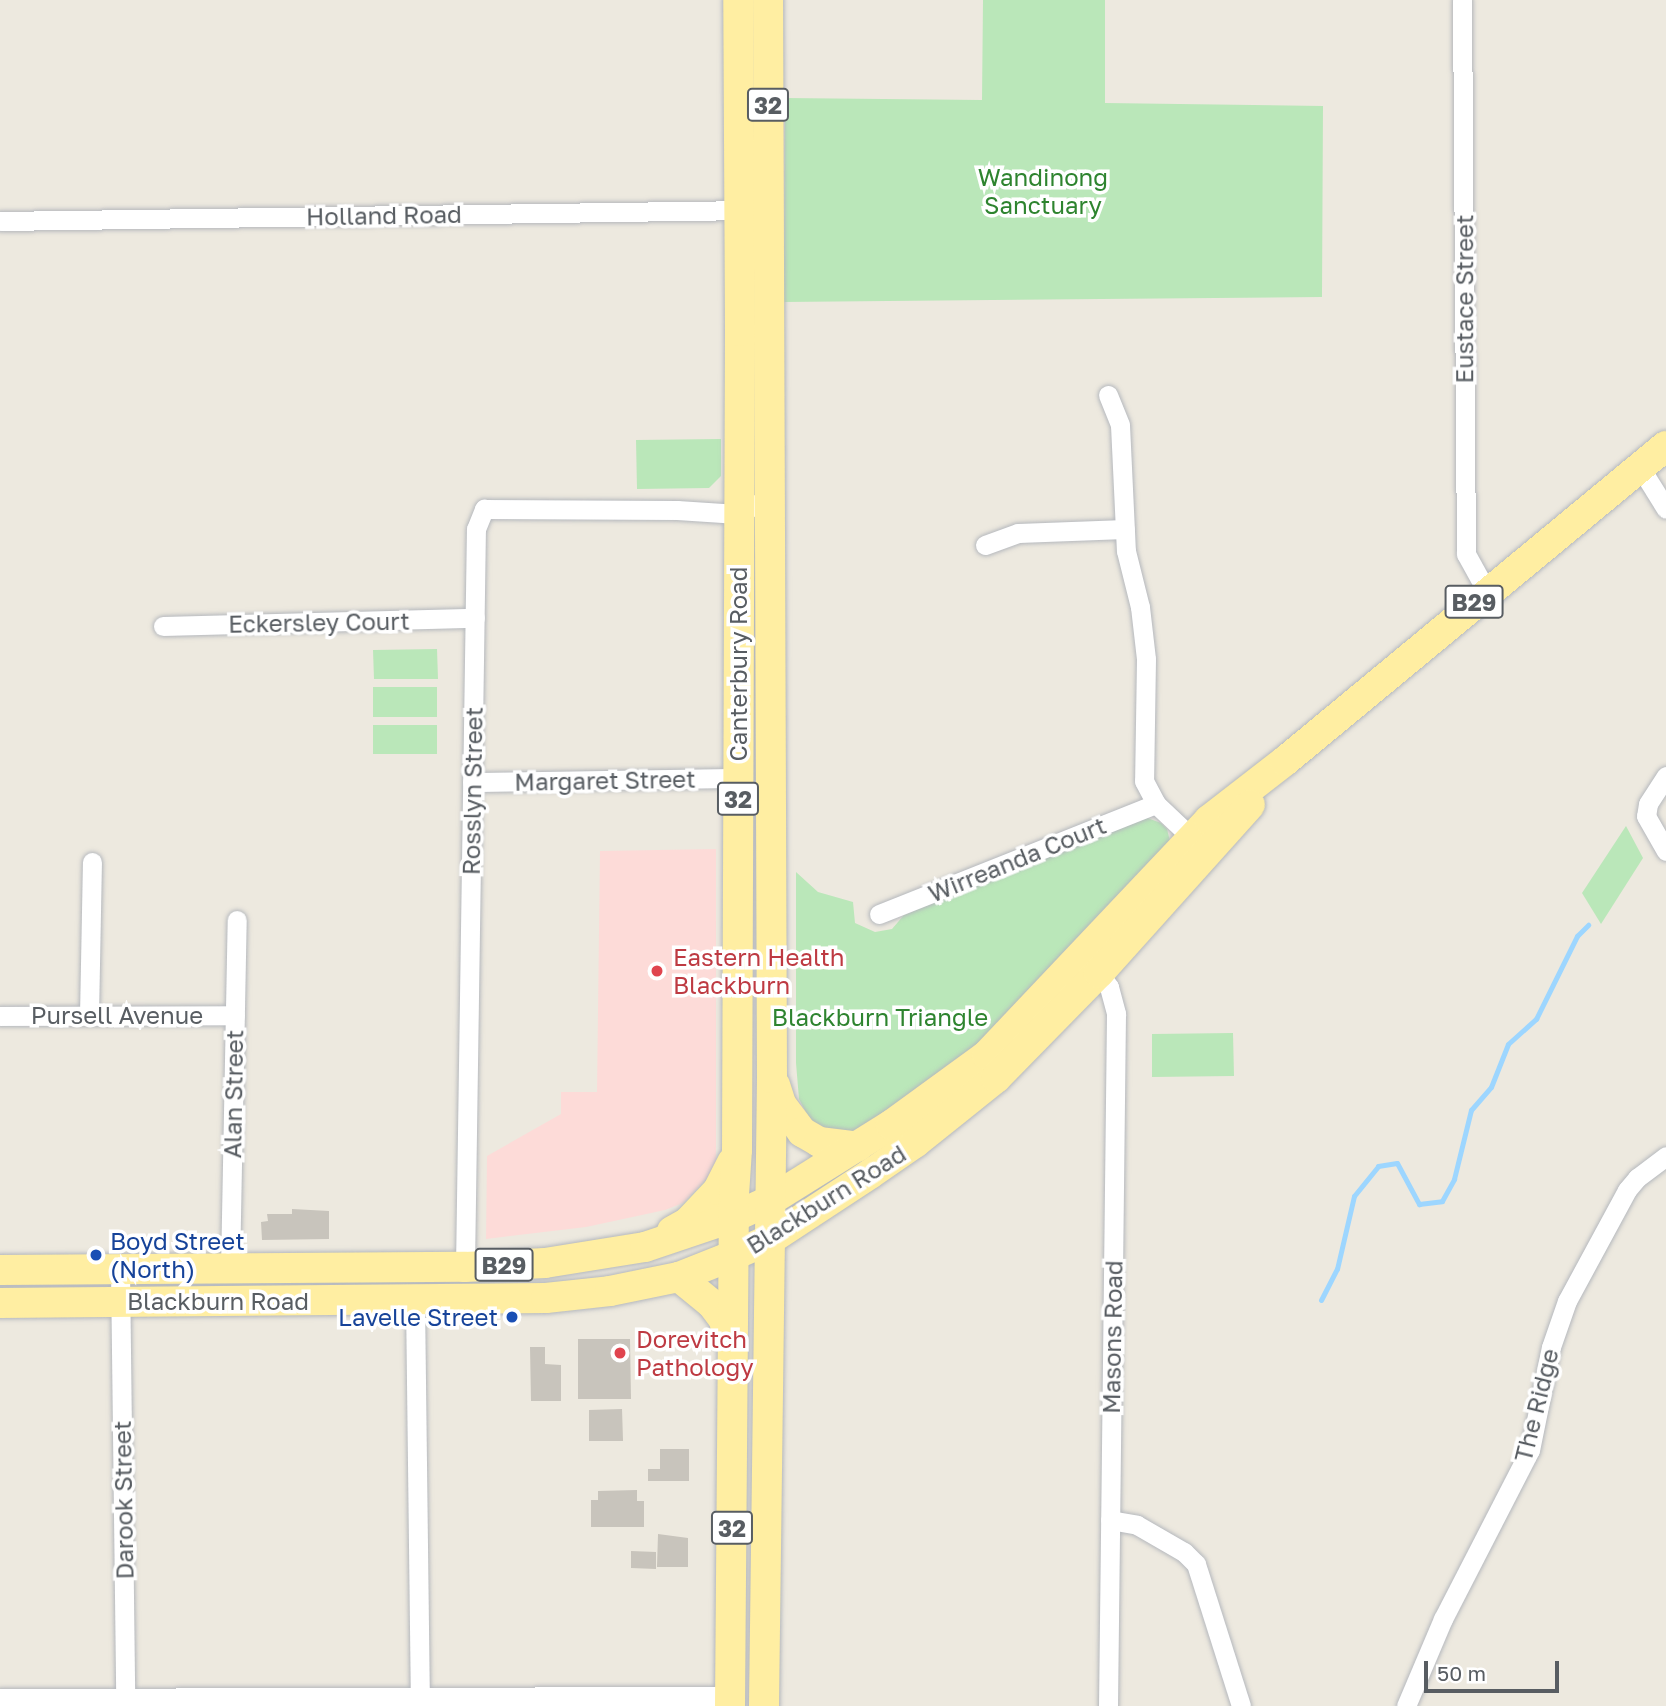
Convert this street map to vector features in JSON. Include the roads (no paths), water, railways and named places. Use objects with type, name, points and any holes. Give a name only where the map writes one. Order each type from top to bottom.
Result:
[{"type":"main road","name":"Canterbury Road","points":[[738,0],[754,210],[768,498],[772,1078],[764,1706]]},
{"type":"main road","name":"Canterbury Road","points":[[730,1701],[734,1217],[737,1150],[739,502],[768,0]]},
{"type":"main road","name":"Blackburn Road","points":[[0,1303],[578,1296],[679,1277],[771,1239],[870,1174],[961,1109],[1016,1060],[1090,965],[1126,907],[1200,845],[1285,761],[1486,592],[1666,446]]},
{"type":"main road","name":"Blackburn Road","points":[[0,1270],[465,1267],[545,1263],[645,1247],[734,1217],[771,1200],[858,1147],[987,1055],[1177,888],[1200,845]]},
{"type":"main road","points":[[1126,907],[1157,893],[1177,888]]},
{"type":"main road","points":[[772,1078],[781,1104],[802,1132],[819,1142],[858,1147]]},
{"type":"main road","points":[[645,1247],[688,1222],[700,1210],[724,1182],[737,1150]]},
{"type":"main road","points":[[679,1277],[704,1295],[723,1320],[733,1360]]},
{"type":"street","name":"Eustace Street","points":[[1462,0],[1466,554],[1486,592]]},
{"type":"street","name":"Holland Road","points":[[0,221],[754,210]]},
{"type":"street","points":[[1108,395],[1116,408],[1123,444],[1125,529],[1130,572],[1140,607],[1146,659],[1144,782],[1156,804],[1200,845]]},
{"type":"street","points":[[1640,467],[1666,509]]},
{"type":"street","points":[[739,502],[768,498]]},
{"type":"street","name":"Rosslyn Street","points":[[465,1267],[476,529],[484,509],[677,510],[739,502]]},
{"type":"street","points":[[985,545],[1018,533],[1125,529]]},
{"type":"street","name":"Eckersley Court","points":[[163,625],[475,618]]},
{"type":"street","points":[[1666,776],[1648,804],[1646,816],[1666,852]]},
{"type":"street","name":"Margaret Street","points":[[472,782],[738,778]]},
{"type":"street","name":"Wirreanda Court","points":[[879,914],[1156,804]]},
{"type":"street","points":[[89,1016],[92,862]]},
{"type":"street","name":"Alan Street","points":[[230,1269],[237,920]]},
{"type":"street","name":"Masons Road","points":[[1090,965],[1109,987],[1116,1014],[1108,1706]]},
{"type":"street","name":"Pursell Avenue","points":[[0,1016],[235,1014]]},
{"type":"street","name":"The Ridge","points":[[1406,1706],[1443,1619],[1530,1450],[1551,1347],[1567,1301],[1627,1190],[1637,1178],[1666,1157]]},
{"type":"street","name":"Darook Street","points":[[120,1269],[125,1698]]},
{"type":"street","points":[[415,1300],[420,1698]]},
{"type":"street","points":[[1110,1520],[1137,1525],[1184,1552],[1196,1564],[1241,1706]]},
{"type":"street","points":[[0,1698],[730,1701]]},
{"type":"waterway","points":[[1321,1300],[1337,1269],[1354,1196],[1378,1166],[1397,1163],[1419,1204],[1442,1201],[1454,1179],[1471,1110],[1491,1087],[1508,1044],[1536,1019],[1577,936],[1588,925]]},
{"type":"place","name":"Eastern Health Blackburn","points":[[657,971]]},
{"type":"place","name":"Boyd Street (North)","points":[[96,1255]]},
{"type":"place","name":"Lavelle Street","points":[[512,1317]]},
{"type":"place","name":"Dorevitch Pathology","points":[[620,1353]]},
{"type":"park label","name":"Wandinong Sanctuary","points":[[1043,191]]},
{"type":"park label","name":"Blackburn Triangle","points":[[880,1017]]}]
